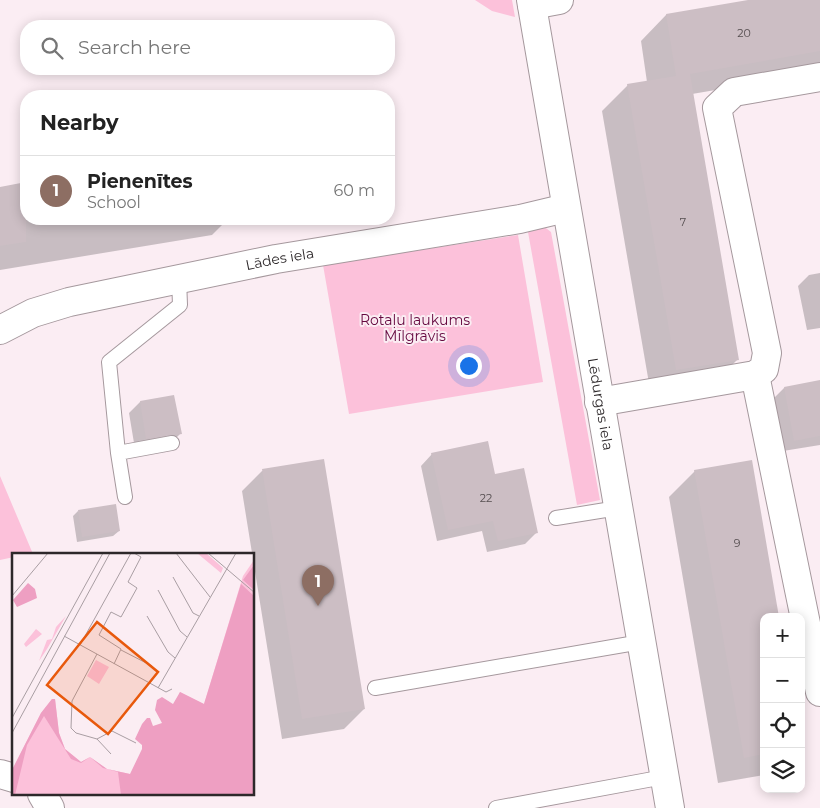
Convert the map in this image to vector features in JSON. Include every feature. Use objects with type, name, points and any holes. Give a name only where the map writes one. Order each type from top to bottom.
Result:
[{"type":"street","points":[[531,2],[559,0]]},
{"type":"street","name":"Lēdurgas iela","points":[[531,2],[670,808]]},
{"type":"street","points":[[599,402],[755,375],[764,370],[767,354],[718,108],[734,92],[820,77]]},
{"type":"street","name":"Lādes iela","points":[[0,330],[33,313],[69,302],[276,259],[520,219],[566,208]]},
{"type":"street","points":[[755,375],[820,692]]},
{"type":"street","points":[[43,796],[50,808]]},
{"type":"lane","points":[[125,497],[118,452],[109,362],[180,305],[178,279]]},
{"type":"lane","points":[[118,452],[172,444]]},
{"type":"lane","points":[[556,518],[618,508]]},
{"type":"lane","points":[[375,688],[641,642]]},
{"type":"lane","points":[[496,808],[550,803],[664,777]]},
{"type":"green space","points":[[475,0],[512,0],[515,17],[492,11]]},
{"type":"green space","points":[[542,225],[551,232],[600,500],[577,505],[528,232],[534,226]]},
{"type":"green space","name":"Rotaļu laukums Mīlgrāvis","points":[[518,235],[543,382],[349,414],[323,265]]},
{"type":"green space","points":[[0,476],[33,553],[12,553],[12,557],[0,560]]},
{"type":"building","points":[[748,0],[820,0],[820,51],[690,74],[739,360],[676,370],[627,84],[676,76],[666,14]]},
{"type":"building","points":[[20,183],[20,225],[26,225],[26,242],[0,246],[0,187]]},
{"type":"building","points":[[820,380],[820,436],[794,441],[784,387]]},
{"type":"building","points":[[174,395],[182,434],[146,439],[140,401]]},
{"type":"building","points":[[488,441],[495,474],[524,468],[538,533],[498,541],[493,521],[448,530],[431,453]]},
{"type":"building","points":[[324,459],[365,709],[302,719],[262,469]]},
{"type":"building","points":[[752,460],[778,613],[760,613],[760,755],[744,758],[694,470]]},
{"type":"building","points":[[116,504],[120,531],[82,537],[78,510]]},
{"type":"place","name":"Pienenītes","points":[[318,606]]}]
